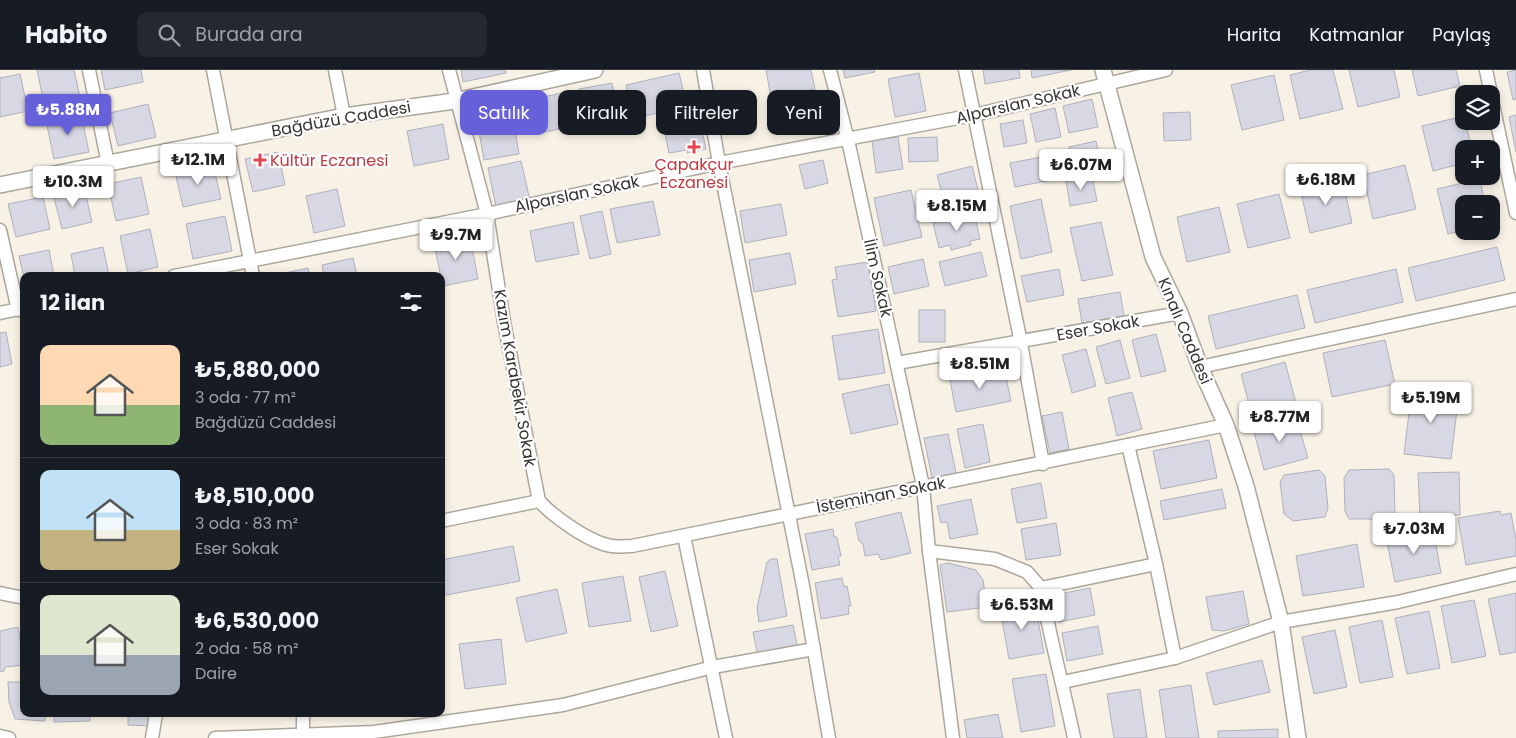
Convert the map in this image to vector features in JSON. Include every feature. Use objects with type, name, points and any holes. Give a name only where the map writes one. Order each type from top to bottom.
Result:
[{"type":"street","points":[[89,70],[108,164]]},
{"type":"street","points":[[212,70],[252,272]]},
{"type":"street","points":[[335,70],[344,116]]},
{"type":"street","name":"Kazım Karabekir Sokak","points":[[449,70],[455,101],[487,214],[504,322],[542,505]]},
{"type":"street","name":"Bağdüzü Caddesi","points":[[0,186],[344,116],[455,101],[575,72],[594,70]]},
{"type":"street","points":[[703,70],[719,163],[789,513],[829,738]]},
{"type":"street","name":"İlim Sokak","points":[[830,70],[848,140],[923,486],[929,551],[953,738]]},
{"type":"street","points":[[965,70],[1021,343],[1043,464]]},
{"type":"street","name":"Alparslan Sokak","points":[[193,272],[487,214],[719,163],[974,115],[1105,76],[1166,70]]},
{"type":"street","points":[[1486,70],[1489,85]]},
{"type":"street","name":"Kınalı Caddesi","points":[[1105,76],[1153,257],[1180,313],[1200,367],[1226,425],[1246,486],[1282,622],[1298,738]]},
{"type":"street","points":[[1498,130],[1516,213]]},
{"type":"street","points":[[0,230],[20,305]]},
{"type":"street","points":[[1200,367],[1516,299]]},
{"type":"street","points":[[0,314],[20,309]]},
{"type":"street","name":"Eser Sokak","points":[[897,364],[1180,313]]},
{"type":"street","name":"İstemihan Sokak","points":[[542,505],[594,541],[613,547],[632,546],[923,486],[1043,464],[1226,425]]},
{"type":"street","points":[[1128,445],[1156,564],[1175,658]]},
{"type":"street","points":[[445,520],[542,505]]},
{"type":"street","points":[[684,536],[713,667],[726,738]]},
{"type":"street","points":[[929,551],[995,559],[1027,572],[1041,588],[1050,636],[1063,682],[1071,737]]},
{"type":"street","points":[[1041,588],[1156,564]]},
{"type":"street","points":[[1063,682],[1175,658],[1282,622],[1398,602],[1516,574]]},
{"type":"street","points":[[0,592],[8,596],[20,598]]},
{"type":"street","points":[[215,738],[374,732],[563,705],[713,667],[814,649]]},
{"type":"street","points":[[152,738],[156,717]]},
{"type":"street","points":[[303,717],[303,735]]},
{"type":"building","points":[[37,70],[74,70],[81,101],[45,108]]},
{"type":"building","points":[[101,70],[141,70],[143,82],[105,90]]},
{"type":"building","points":[[461,70],[505,70],[506,73],[463,82]]},
{"type":"building","points":[[766,70],[811,70],[815,89],[770,90]]},
{"type":"building","points":[[843,70],[874,70],[875,72],[845,78]]},
{"type":"building","points":[[983,70],[1019,70],[1020,78],[985,84]]},
{"type":"building","points":[[1031,70],[1071,70],[1032,78]]},
{"type":"building","points":[[1310,70],[1333,70],[1343,109],[1300,119],[1290,75]]},
{"type":"building","points":[[1349,70],[1394,70],[1400,97],[1358,107]]},
{"type":"building","points":[[1412,70],[1456,70],[1460,85],[1418,96]]},
{"type":"building","points":[[1516,70],[1516,99],[1513,100],[1507,72]]},
{"type":"building","points":[[679,73],[683,90],[656,90],[656,113],[646,116],[646,90],[627,90],[626,85]]},
{"type":"building","points":[[919,73],[926,111],[895,117],[888,79]]},
{"type":"building","points":[[20,74],[28,111],[0,117],[0,78]]},
{"type":"building","points":[[1274,75],[1284,120],[1242,130],[1231,85]]},
{"type":"building","points":[[612,83],[613,90],[579,90]]},
{"type":"building","points":[[558,94],[558,129],[548,131],[548,96]]},
{"type":"building","points":[[1092,99],[1098,127],[1069,133],[1063,106]]},
{"type":"building","points":[[148,104],[156,137],[118,146],[110,113]]},
{"type":"building","points":[[1055,108],[1061,137],[1036,142],[1030,114]]},
{"type":"building","points":[[1190,112],[1191,140],[1164,141],[1163,113]]},
{"type":"building","points":[[81,114],[89,152],[54,159],[46,121]]},
{"type":"building","points":[[1516,115],[1516,152],[1509,117]]},
{"type":"building","points":[[1455,118],[1455,130],[1467,130],[1470,140],[1455,140],[1455,165],[1433,171],[1422,126]]},
{"type":"building","points":[[1023,120],[1027,143],[1004,147],[1000,124]]},
{"type":"building","points":[[443,124],[449,159],[414,166],[407,131]]},
{"type":"building","points":[[480,135],[516,135],[519,154],[484,160]]},
{"type":"building","points":[[665,135],[703,135],[706,149],[687,153],[687,150],[669,153]]},
{"type":"building","points":[[898,137],[903,169],[876,173],[872,140]]},
{"type":"building","points":[[937,137],[938,161],[909,162],[908,138]]},
{"type":"building","points":[[1096,141],[1101,166],[1074,171],[1069,147]]},
{"type":"building","points":[[278,152],[285,185],[253,192],[245,159]]},
{"type":"building","points":[[1047,156],[1052,180],[1015,187],[1010,163]]},
{"type":"building","points":[[823,160],[828,183],[805,189],[799,165]]},
{"type":"building","points":[[521,161],[530,200],[496,207],[488,168]]},
{"type":"building","points":[[213,164],[221,199],[183,207],[175,172]]},
{"type":"building","points":[[1405,165],[1416,209],[1373,219],[1363,175]]},
{"type":"building","points":[[972,166],[979,194],[944,203],[937,175]]},
{"type":"building","points":[[1092,176],[1097,201],[1070,206],[1066,181]]},
{"type":"building","points":[[141,177],[149,214],[116,221],[108,184]]},
{"type":"building","points":[[1342,178],[1352,223],[1310,233],[1300,188]]},
{"type":"building","points":[[1455,185],[1481,185],[1483,195],[1455,195],[1455,232],[1448,234],[1437,189]]},
{"type":"building","points":[[84,187],[92,222],[62,229],[53,194]]},
{"type":"building","points":[[337,189],[345,226],[314,233],[306,196]]},
{"type":"building","points":[[911,190],[922,237],[884,246],[874,198]]},
{"type":"building","points":[[1279,194],[1290,238],[1248,248],[1237,204]]},
{"type":"building","points":[[43,197],[50,229],[16,237],[8,204]]},
{"type":"building","points":[[1041,199],[1052,252],[1021,259],[1010,206]]},
{"type":"building","points":[[653,201],[660,235],[617,243],[610,209]]},
{"type":"building","points":[[781,204],[787,235],[745,243],[740,211]]},
{"type":"building","points":[[1219,207],[1230,252],[1187,262],[1177,217]]},
{"type":"building","points":[[602,211],[611,254],[590,259],[580,216]]},
{"type":"building","points":[[974,213],[980,239],[970,241],[971,245],[951,250],[950,245],[939,248],[933,223]]},
{"type":"building","points":[[225,216],[232,251],[193,259],[186,224]]},
{"type":"building","points":[[573,222],[579,254],[536,262],[530,231]]},
{"type":"building","points":[[1101,222],[1113,275],[1082,281],[1070,228]]},
{"type":"building","points":[[150,229],[158,267],[128,272],[120,236]]},
{"type":"building","points":[[470,237],[478,279],[445,286],[445,272],[440,272],[434,244]]},
{"type":"building","points":[[103,247],[108,272],[74,272],[71,254]]},
{"type":"building","points":[[1497,247],[1505,280],[1416,301],[1408,268]]},
{"type":"building","points":[[49,250],[53,272],[23,272],[19,256]]},
{"type":"building","points":[[981,252],[987,276],[945,286],[939,262]]},
{"type":"building","points":[[790,253],[796,284],[754,292],[749,260]]},
{"type":"building","points":[[353,258],[356,272],[323,272],[322,265]]},
{"type":"building","points":[[923,259],[929,286],[894,294],[888,267]]},
{"type":"building","points":[[868,262],[876,311],[838,317],[832,280],[837,279],[835,267]]},
{"type":"building","points":[[308,268],[309,272],[290,272]]},
{"type":"building","points":[[1059,269],[1064,295],[1027,302],[1021,276]]},
{"type":"building","points":[[1396,269],[1403,302],[1315,323],[1307,290]]},
{"type":"building","points":[[1120,292],[1124,316],[1082,323],[1078,299]]},
{"type":"building","points":[[1297,295],[1305,328],[1216,349],[1208,316]]},
{"type":"building","points":[[919,310],[945,310],[945,342],[919,342]]},
{"type":"building","points":[[878,329],[885,373],[839,380],[832,336]]},
{"type":"building","points":[[6,332],[12,364],[0,367],[0,333]]},
{"type":"building","points":[[1156,334],[1166,371],[1141,377],[1132,340]]},
{"type":"building","points":[[1120,340],[1130,378],[1106,384],[1096,347]]},
{"type":"building","points":[[1385,340],[1395,384],[1332,397],[1323,353]]},
{"type":"building","points":[[1086,349],[1096,386],[1072,393],[1062,355]]},
{"type":"building","points":[[1285,362],[1296,403],[1252,415],[1241,374]]},
{"type":"building","points":[[1004,368],[1011,401],[956,412],[950,380]]},
{"type":"building","points":[[889,384],[898,424],[851,434],[842,394]]},
{"type":"building","points":[[1412,388],[1459,394],[1451,459],[1404,454]]},
{"type":"building","points":[[1132,392],[1142,429],[1117,436],[1108,398]]},
{"type":"building","points":[[1062,412],[1069,449],[1050,453],[1042,416]]},
{"type":"building","points":[[1296,417],[1308,458],[1264,470],[1253,428]]},
{"type":"building","points":[[983,424],[990,462],[965,468],[957,429]]},
{"type":"building","points":[[948,434],[956,473],[932,478],[924,438]]},
{"type":"building","points":[[1209,440],[1217,478],[1161,489],[1153,451]]},
{"type":"building","points":[[1389,469],[1394,475],[1395,514],[1387,519],[1349,519],[1345,511],[1344,478],[1349,470]]},
{"type":"building","points":[[1319,470],[1325,476],[1328,508],[1325,517],[1293,521],[1284,514],[1280,482],[1284,475]]},
{"type":"building","points":[[1459,472],[1460,515],[1420,516],[1418,473]]},
{"type":"building","points":[[1041,483],[1047,518],[1017,523],[1011,489]]},
{"type":"building","points":[[1222,489],[1226,508],[1164,520],[1160,501]]},
{"type":"building","points":[[971,499],[978,534],[950,539],[947,522],[941,523],[937,506]]},
{"type":"building","points":[[1500,511],[1501,515],[1511,513],[1516,540],[1516,556],[1466,565],[1458,518]]},
{"type":"building","points":[[901,512],[911,553],[881,560],[878,554],[865,556],[863,544],[859,541],[855,523]]},
{"type":"building","points":[[1056,523],[1061,555],[1026,560],[1021,529]]},
{"type":"building","points":[[1433,528],[1441,573],[1395,582],[1386,537]]},
{"type":"building","points":[[833,529],[834,537],[837,537],[841,556],[838,557],[840,565],[812,570],[805,534]]},
{"type":"building","points":[[1357,544],[1364,587],[1303,596],[1296,556]]},
{"type":"building","points":[[513,546],[520,581],[445,595],[445,559]]},
{"type":"building","points":[[771,559],[777,559],[787,616],[759,622],[757,608],[767,562]]},
{"type":"building","points":[[948,563],[976,570],[983,580],[987,607],[947,612],[940,565]]},
{"type":"building","points":[[665,571],[678,626],[651,632],[639,577]]},
{"type":"building","points":[[623,576],[631,621],[589,627],[582,583]]},
{"type":"building","points":[[842,578],[844,587],[847,586],[851,606],[848,606],[849,614],[821,619],[815,583]]},
{"type":"building","points":[[1090,588],[1095,615],[1059,622],[1054,595]]},
{"type":"building","points":[[557,589],[567,633],[526,642],[516,598]]},
{"type":"building","points":[[1243,591],[1249,624],[1224,631],[1212,630],[1206,597]]},
{"type":"building","points":[[1516,593],[1516,652],[1500,655],[1488,599]]},
{"type":"building","points":[[1474,600],[1486,656],[1452,663],[1441,606]]},
{"type":"building","points":[[1035,603],[1044,653],[1009,659],[1000,609]]},
{"type":"building","points":[[1429,611],[1440,668],[1407,674],[1395,618]]},
{"type":"building","points":[[1382,620],[1393,677],[1360,683],[1349,627]]},
{"type":"building","points":[[793,625],[798,649],[758,656],[753,632]]},
{"type":"building","points":[[1098,626],[1103,654],[1067,661],[1062,633]]},
{"type":"building","points":[[18,627],[20,665],[5,667],[4,671],[0,672],[0,631]]},
{"type":"building","points":[[1335,630],[1347,687],[1314,694],[1302,637]]},
{"type":"building","points":[[501,639],[506,684],[465,689],[459,644]]},
{"type":"building","points":[[1262,660],[1270,692],[1214,705],[1206,673]]},
{"type":"building","points":[[1046,674],[1055,726],[1021,732],[1012,679]]},
{"type":"building","points":[[8,682],[20,682],[20,717],[45,717],[45,721],[15,719],[9,702]]},
{"type":"building","points":[[1191,685],[1199,738],[1166,738],[1159,690]]},
{"type":"building","points":[[1140,689],[1147,738],[1114,738],[1107,694]]},
{"type":"building","points":[[998,714],[1003,738],[967,738],[964,720]]},
{"type":"building","points":[[54,717],[90,717],[90,721],[54,722]]},
{"type":"building","points":[[128,717],[152,717],[151,726],[128,725]]},
{"type":"building","points":[[1278,729],[1278,738],[1218,738],[1218,731]]},
{"type":"place","name":"Çapakçur Eczanesi","points":[[694,147]]},
{"type":"place","name":"Kültür Eczanesi","points":[[260,160]]}]
